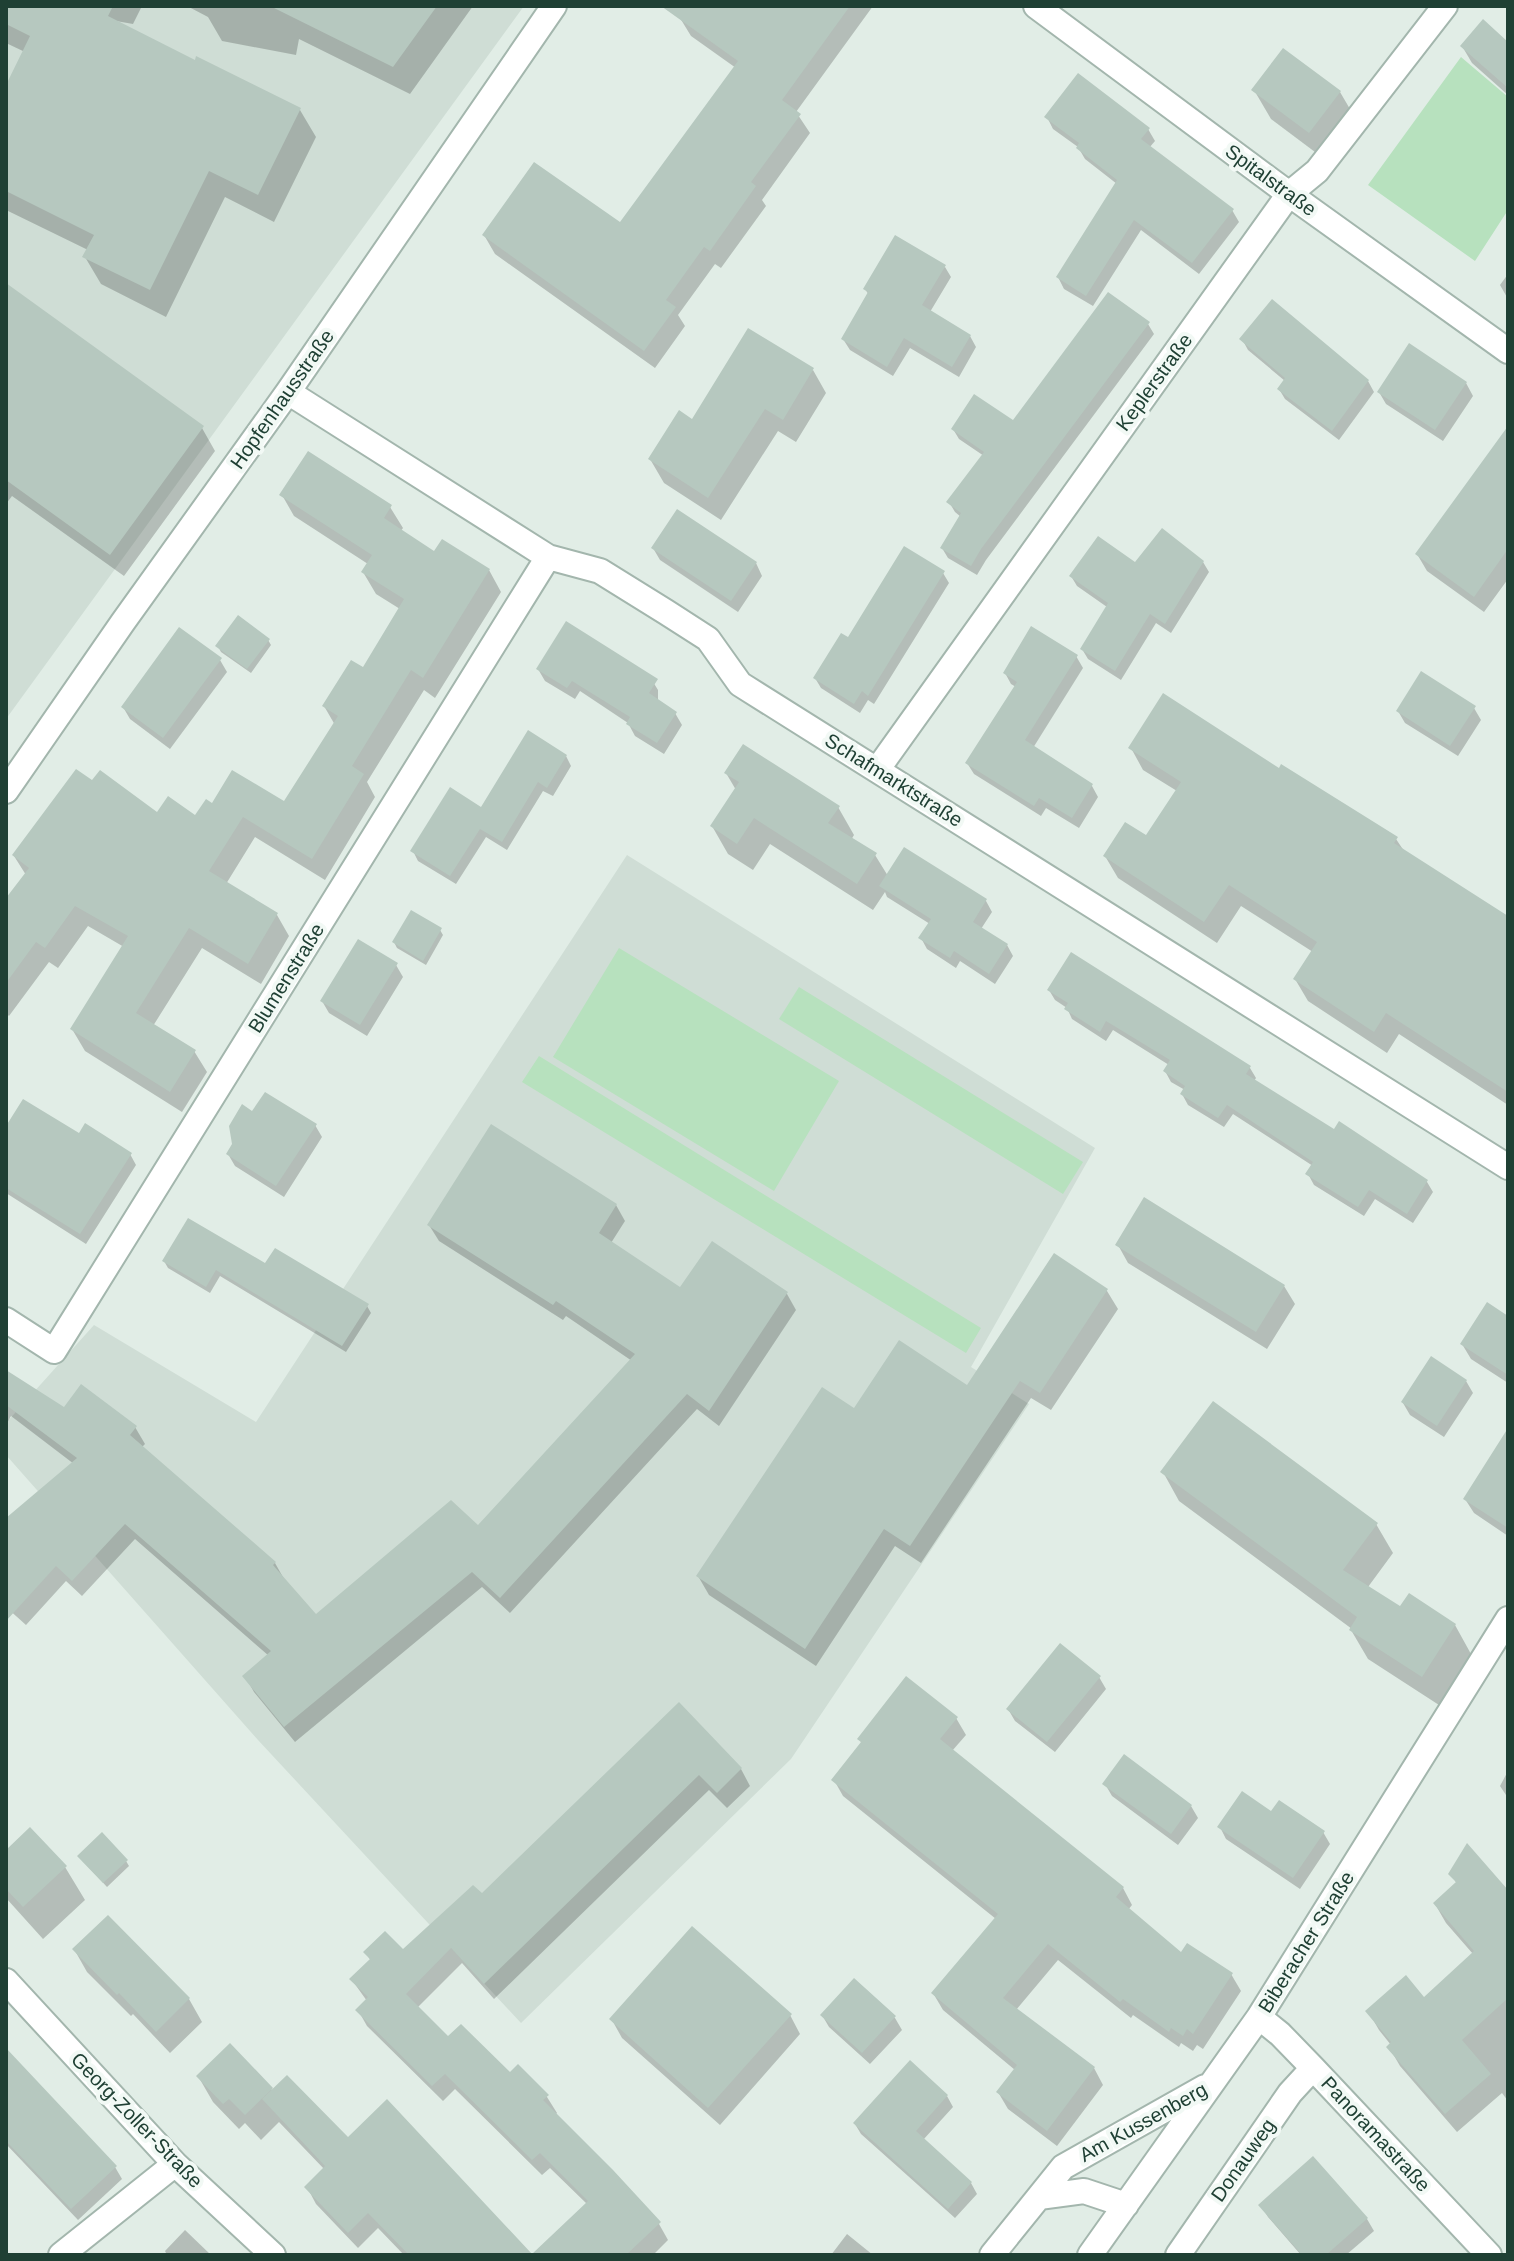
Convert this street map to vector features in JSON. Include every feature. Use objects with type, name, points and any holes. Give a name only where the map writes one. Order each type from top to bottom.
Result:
[{"type":"street","name":"Hopfenhausstraße","points":[[6,791],[288,392],[554,6]]},
{"type":"street","name":"Spitalstraße","points":[[1036,6],[1289,194],[1508,351]]},
{"type":"street","name":"Keplerstraße","points":[[877,770],[1289,194],[1317,171],[1445,6]]},
{"type":"street","name":"Schafmarktstraße","points":[[288,392],[548,557],[600,571],[666,612],[708,639],[740,684],[1508,1167]]},
{"type":"street","name":"Blumenstraße","points":[[6,1320],[54,1351],[548,557]]},
{"type":"street","name":"Biberacher Straße","points":[[1090,2255],[1259,2017],[1499,1651],[1508,1619]]},
{"type":"street","name":"Georg-Zoller-Straße","points":[[6,1981],[175,2164],[273,2255]]},
{"type":"street","name":"Panoramastraße","points":[[1259,2017],[1313,2068],[1489,2255]]},
{"type":"street","name":"Donauweg","points":[[1178,2255],[1290,2093],[1313,2068]]},
{"type":"street","name":"Am Kussenberg","points":[[992,2255],[1063,2167],[1214,2082]]},
{"type":"street","points":[[61,2255],[175,2164]]},
{"type":"street","name":"Am Kussenberg","points":[[1039,2197],[1084,2191],[1126,2205]]},
{"type":"shaded area","points":[[6,6],[524,6],[6,719]]},
{"type":"shaded area","points":[[627,855],[1095,1148],[971,1367],[1029,1404],[791,1759],[521,2023],[258,1740],[6,1455],[6,1423],[94,1325],[256,1422]]},
{"type":"green space","points":[[1461,57],[1508,97],[1508,210],[1475,261],[1368,185]]},
{"type":"green space","points":[[619,948],[839,1081],[774,1191],[553,1057]]},
{"type":"green space","points":[[799,987],[1083,1162],[1063,1194],[779,1019]]},
{"type":"green space","points":[[539,1056],[981,1328],[966,1353],[522,1082]]},
{"type":"building","points":[[6,6],[113,6],[108,16],[301,108],[258,195],[209,171],[150,290],[82,257],[94,235],[6,191],[6,85],[30,36],[6,24]]},
{"type":"building","points":[[270,6],[437,6],[393,67]]},
{"type":"building","points":[[661,6],[850,6],[782,100],[801,114],[751,182],[756,186],[710,251],[704,247],[666,300],[676,307],[644,351],[482,235],[534,162],[620,222],[738,61]]},
{"type":"building","points":[[1483,19],[1508,42],[1508,88],[1460,46]]},
{"type":"building","points":[[1283,48],[1341,91],[1309,133],[1251,90]]},
{"type":"building","points":[[1078,73],[1150,128],[1141,139],[1234,209],[1192,263],[1134,220],[1086,296],[1056,277],[1117,180],[1076,148],[1079,143],[1044,117]]},
{"type":"building","points":[[895,235],[946,265],[922,305],[971,335],[952,367],[904,338],[887,367],[841,339],[868,292],[863,289]]},
{"type":"building","points":[[6,283],[204,426],[110,555],[6,480]]},
{"type":"building","points":[[1108,292],[1150,322],[971,566],[940,548],[961,513],[946,502],[984,452],[951,429],[974,394],[1013,420]]},
{"type":"building","points":[[1272,299],[1369,380],[1332,431],[1277,389],[1285,378],[1239,339]]},
{"type":"building","points":[[748,328],[814,368],[783,420],[765,409],[708,498],[648,459],[679,410],[692,419]]},
{"type":"building","points":[[1409,343],[1467,382],[1435,430],[1377,392]]},
{"type":"building","points":[[1508,426],[1508,549],[1474,597],[1415,554]]},
{"type":"building","points":[[308,451],[392,505],[384,518],[434,551],[442,539],[490,569],[423,678],[411,670],[352,766],[364,774],[312,859],[243,817],[209,871],[278,913],[248,964],[189,928],[136,1013],[196,1050],[170,1092],[70,1029],[128,936],[75,906],[45,948],[36,942],[6,983],[6,898],[29,868],[12,855],[76,769],[92,780],[100,770],[157,812],[168,796],[195,815],[206,799],[212,803],[232,770],[284,801],[338,716],[322,706],[351,660],[363,667],[404,599],[361,572],[372,555],[279,495]]},
{"type":"building","points":[[677,509],[757,562],[731,601],[651,548]]},
{"type":"building","points":[[1162,528],[1204,561],[1165,624],[1150,614],[1115,671],[1080,649],[1108,603],[1069,576],[1098,536],[1135,562]]},
{"type":"building","points":[[904,546],[945,571],[868,696],[862,691],[854,704],[813,678],[841,633],[848,637]]},
{"type":"building","points":[[238,615],[270,639],[247,669],[215,646]]},
{"type":"building","points":[[566,621],[658,679],[649,693],[677,712],[657,743],[626,724],[630,717],[572,681],[567,688],[536,669]]},
{"type":"building","points":[[1031,626],[1078,655],[1025,740],[1093,784],[1072,818],[1039,798],[1034,806],[965,763],[1017,682],[1003,673]]},
{"type":"building","points":[[179,627],[222,658],[163,738],[121,707]]},
{"type":"building","points":[[1421,671],[1476,706],[1450,746],[1396,711]]},
{"type":"building","points":[[1163,693],[1279,768],[1281,764],[1398,837],[1394,843],[1508,916],[1508,1092],[1386,1013],[1374,1032],[1293,979],[1317,942],[1229,885],[1204,922],[1103,856],[1125,822],[1146,835],[1181,782],[1128,748]]},
{"type":"building","points":[[528,730],[567,755],[547,788],[538,782],[502,842],[480,829],[450,876],[410,851],[450,787],[481,807]]},
{"type":"building","points":[[743,744],[840,806],[828,823],[877,853],[857,884],[754,818],[737,844],[710,826],[739,782],[724,773]]},
{"type":"building","points":[[904,847],[987,899],[973,922],[1008,944],[989,974],[954,951],[950,958],[918,938],[931,919],[879,886]]},
{"type":"building","points":[[411,910],[442,928],[423,961],[392,942]]},
{"type":"building","points":[[358,939],[398,963],[360,1025],[320,1001]]},
{"type":"building","points":[[1071,952],[1251,1066],[1246,1074],[1334,1129],[1339,1121],[1428,1180],[1407,1214],[1369,1190],[1358,1207],[1305,1174],[1313,1162],[1227,1105],[1218,1118],[1180,1094],[1185,1086],[1163,1071],[1170,1060],[1106,1021],[1100,1032],[1064,1009],[1068,1003],[1047,990]]},
{"type":"building","points":[[265,1092],[317,1124],[276,1186],[226,1154],[232,1144],[229,1126],[242,1104],[252,1111]]},
{"type":"building","points":[[23,1099],[79,1133],[85,1123],[132,1153],[80,1234],[6,1188],[6,1126]]},
{"type":"building","points":[[491,1124],[617,1204],[599,1233],[680,1287],[712,1241],[788,1292],[709,1411],[687,1394],[500,1598],[472,1572],[284,1727],[242,1676],[271,1651],[125,1524],[72,1581],[56,1566],[6,1621],[6,1518],[77,1458],[6,1405],[6,1370],[64,1407],[81,1384],[137,1426],[130,1435],[276,1562],[273,1565],[316,1614],[451,1500],[478,1525],[635,1354],[556,1301],[553,1305],[427,1225]]},
{"type":"building","points":[[1144,1197],[1285,1285],[1256,1332],[1115,1245]]},
{"type":"building","points":[[188,1218],[265,1263],[275,1248],[369,1304],[342,1346],[216,1270],[206,1287],[162,1261]]},
{"type":"building","points":[[1054,1253],[1108,1289],[1040,1393],[1020,1381],[910,1546],[884,1529],[805,1649],[696,1576],[822,1387],[854,1408],[899,1340],[967,1385]]},
{"type":"building","points":[[1487,1302],[1508,1316],[1508,1375],[1460,1344]]},
{"type":"building","points":[[1431,1356],[1467,1380],[1437,1426],[1401,1402]]},
{"type":"building","points":[[1213,1401],[1378,1523],[1343,1570],[1400,1606],[1409,1593],[1456,1624],[1422,1677],[1349,1630],[1357,1617],[1160,1472]]},
{"type":"building","points":[[1508,1428],[1508,1528],[1463,1499]]},
{"type":"building","points":[[1060,1643],[1101,1676],[1047,1742],[1006,1709]]},
{"type":"building","points":[[906,1676],[958,1717],[940,1739],[1124,1887],[1116,1897],[1181,1952],[1187,1943],[1233,1973],[1193,2034],[1187,2029],[1183,2036],[1171,2028],[1169,2032],[1123,1999],[1120,2002],[1048,1944],[1003,1998],[1095,2067],[1047,2131],[996,2092],[1017,2065],[931,1993],[998,1914],[831,1780],[861,1742],[857,1739]]},
{"type":"building","points":[[679,1702],[742,1768],[717,1793],[699,1775],[484,1984],[451,1948],[406,1994],[448,2036],[461,2024],[510,2072],[518,2064],[549,2095],[543,2100],[661,2222],[626,2255],[409,2255],[368,2213],[348,2233],[304,2187],[325,2166],[262,2099],[287,2075],[348,2137],[387,2099],[532,2254],[588,2201],[540,2153],[532,2160],[445,2074],[432,2086],[355,2010],[368,1997],[349,1979],[370,1959],[363,1952],[385,1931],[403,1949],[473,1885],[482,1893]]},
{"type":"building","points":[[1124,1754],[1192,1805],[1171,1834],[1102,1784]]},
{"type":"building","points":[[1242,1791],[1271,1811],[1279,1800],[1325,1831],[1293,1878],[1217,1827]]},
{"type":"building","points":[[30,1827],[67,1866],[23,1907],[6,1889],[6,1850]]},
{"type":"building","points":[[102,1832],[128,1860],[103,1883],[77,1856]]},
{"type":"building","points":[[1467,1843],[1508,1890],[1508,1998],[1462,2040],[1491,2074],[1445,2114],[1386,2047],[1391,2042],[1365,2011],[1406,1975],[1424,1997],[1474,1951],[1433,1903],[1456,1882],[1448,1874]]},
{"type":"building","points":[[108,1915],[190,1998],[156,2032],[72,1949]]},
{"type":"building","points":[[692,1926],[792,2014],[708,2108],[609,2019]]},
{"type":"building","points":[[854,1978],[896,2016],[862,2053],[820,2015]]},
{"type":"building","points":[[230,2043],[273,2088],[245,2115],[229,2099],[223,2104],[196,2076]]},
{"type":"building","points":[[6,2048],[117,2166],[71,2209],[6,2141]]},
{"type":"building","points":[[910,2060],[948,2095],[916,2131],[972,2182],[948,2209],[853,2123]]},
{"type":"building","points":[[1313,2156],[1368,2218],[1326,2255],[1302,2255],[1258,2205]]}]
